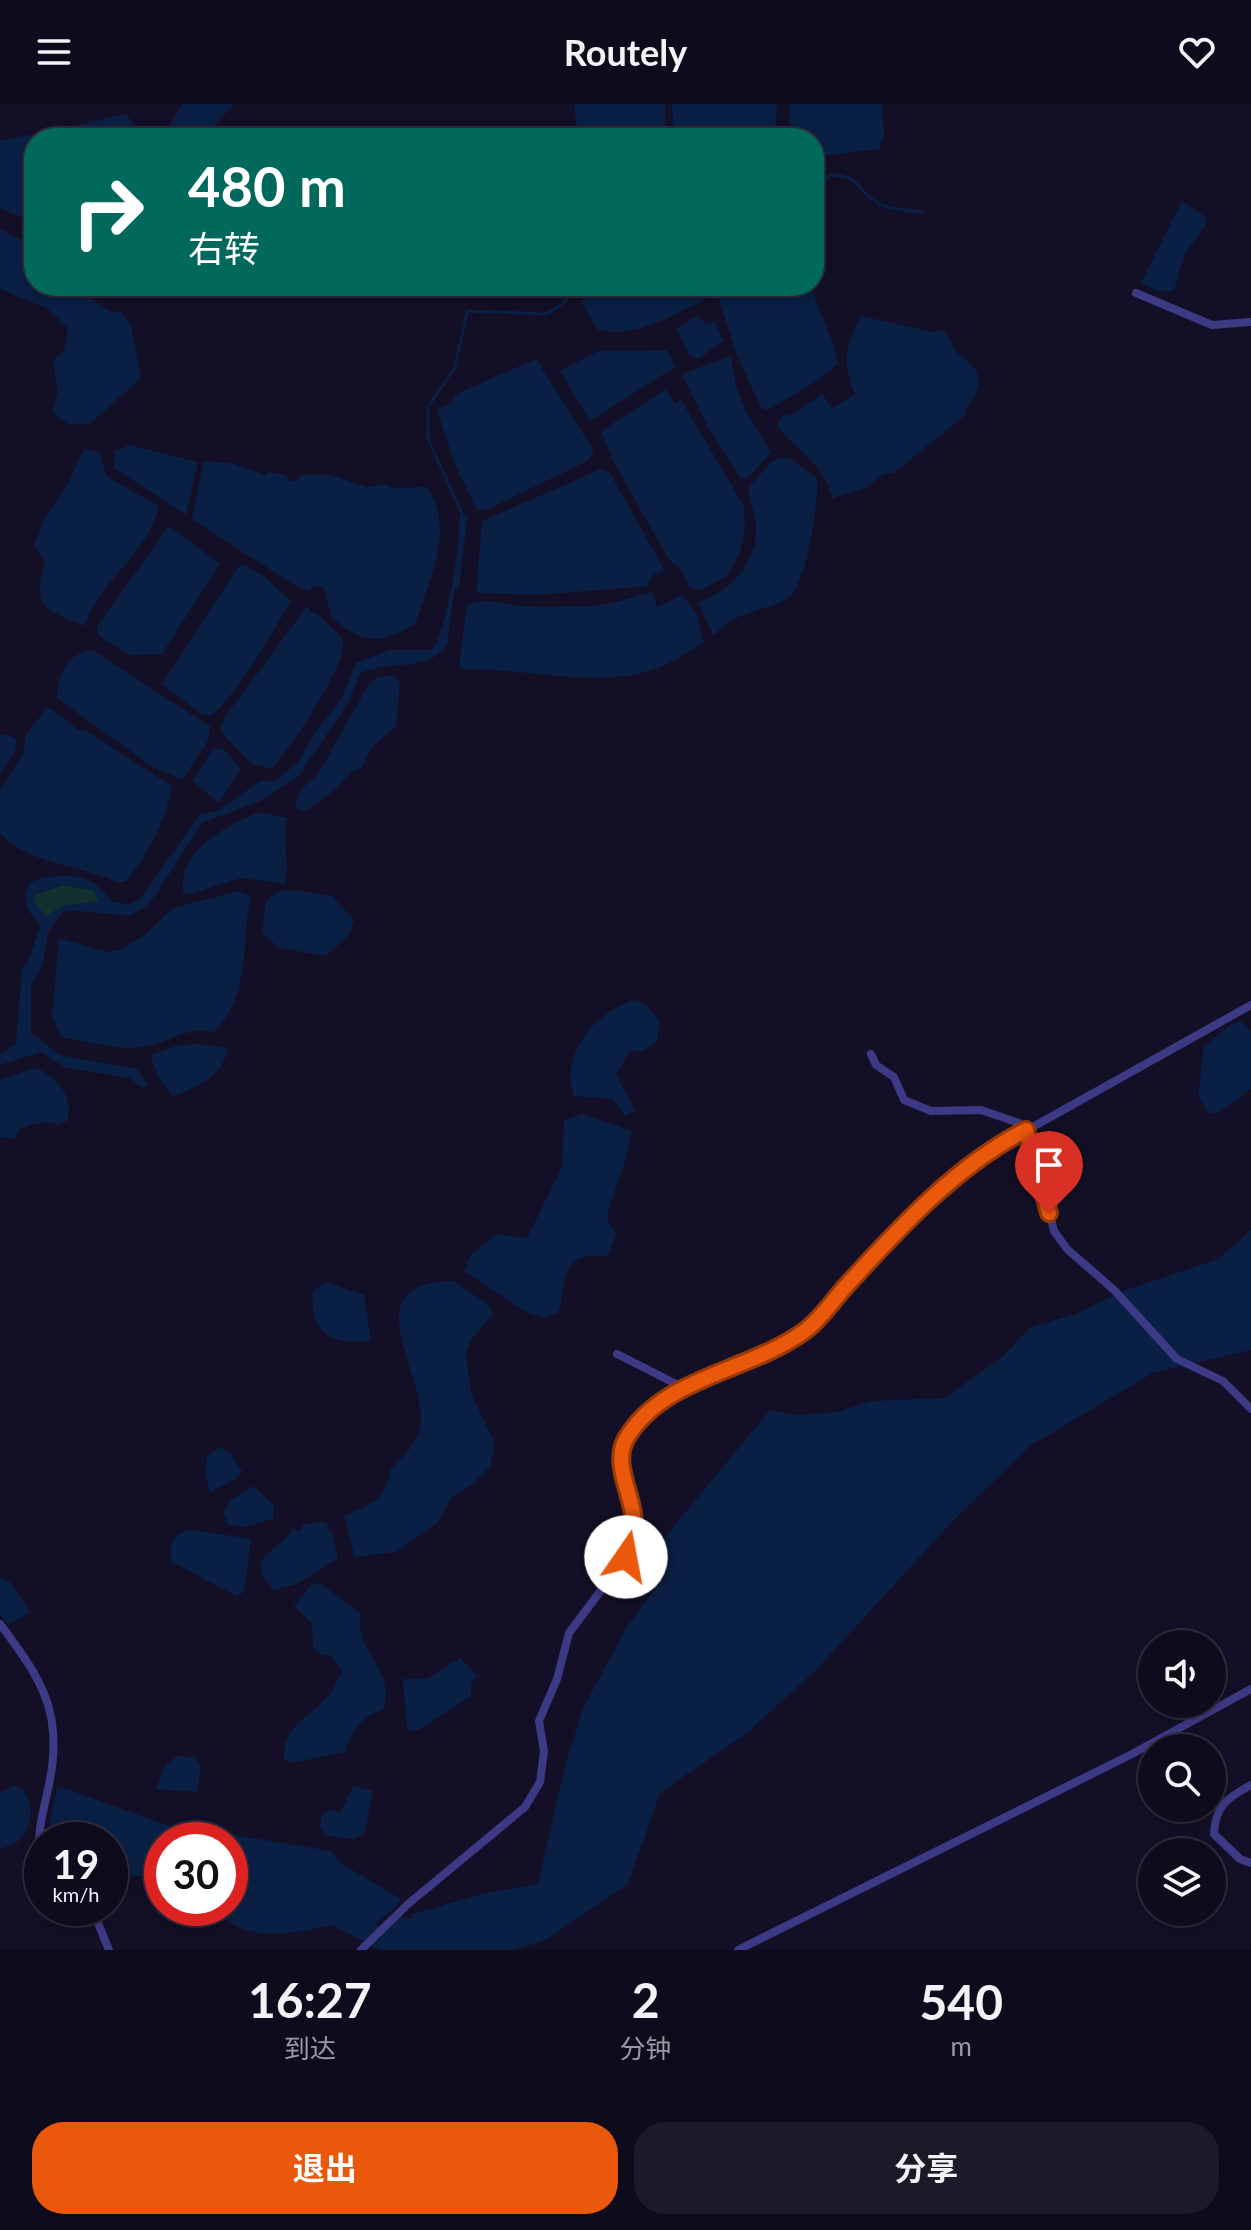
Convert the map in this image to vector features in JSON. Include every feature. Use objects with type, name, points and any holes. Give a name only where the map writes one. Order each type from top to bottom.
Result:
[{"type":"street","points":[[1136,293],[1212,325],[1251,322]]},
{"type":"street","points":[[361,1950],[408,1904],[525,1807],[540,1782],[544,1751],[539,1721],[557,1679],[569,1633],[626,1557],[635,1524],[622,1471],[624,1443],[639,1418],[663,1399],[776,1349],[808,1328],[900,1232],[979,1157],[1251,1005]]},
{"type":"street","points":[[871,1054],[876,1065],[894,1077],[904,1100],[931,1111],[991,1113],[1019,1123],[1026,1130],[1054,1231],[1067,1249],[1114,1290],[1177,1359],[1223,1381],[1251,1409]]},
{"type":"street","points":[[617,1354],[686,1389]]},
{"type":"street","points":[[0,1624],[45,1689],[56,1740],[41,1822]]},
{"type":"street","points":[[738,1950],[1132,1754],[1251,1689]]},
{"type":"street","points":[[1251,1785],[1225,1799],[1214,1816],[1214,1834],[1240,1859],[1251,1863]]},
{"type":"street","points":[[99,1926],[109,1950]]},
{"type":"green space","points":[[64,885],[93,890],[100,901],[62,906],[46,917],[33,901],[36,894]]},
{"type":"water","points":[[183,104],[234,104],[212,128],[169,126]]},
{"type":"water","points":[[574,104],[665,104],[666,128],[577,128]]},
{"type":"water","points":[[672,104],[777,104],[776,128],[673,128]]},
{"type":"water","points":[[789,104],[882,104],[884,136],[879,149],[824,156],[824,128],[790,128]]},
{"type":"water","points":[[126,114],[136,128],[52,128],[56,124],[68,127]]},
{"type":"water","points":[[24,136],[24,219],[0,208],[0,140]]},
{"type":"water","points":[[1182,201],[1207,218],[1207,222],[1184,256],[1174,290],[1160,292],[1141,283]]},
{"type":"water","points":[[0,229],[22,240],[24,296],[87,296],[111,312],[121,311],[131,326],[141,378],[91,423],[69,425],[52,412],[58,392],[53,360],[64,351],[68,329],[48,309],[0,289]]},
{"type":"water","points":[[585,296],[704,296],[704,301],[654,324],[614,332],[598,330],[582,304]]},
{"type":"water","points":[[718,296],[815,296],[838,364],[812,384],[768,410],[761,408],[736,353]]},
{"type":"water","points":[[697,316],[706,324],[715,322],[724,341],[698,359],[689,354],[676,329]]},
{"type":"water","points":[[861,316],[934,332],[943,330],[957,352],[974,368],[978,385],[965,415],[894,473],[884,474],[866,488],[832,498],[817,467],[777,426],[783,414],[791,416],[822,394],[832,408],[855,394],[848,373],[847,354],[851,336]]},
{"type":"water","points":[[667,350],[675,367],[590,421],[560,371],[598,351]]},
{"type":"water","points":[[731,356],[736,386],[745,409],[771,453],[747,479],[740,478],[708,427],[682,374]]},
{"type":"water","points":[[536,359],[594,451],[587,461],[489,509],[477,510],[455,465],[437,409],[450,404],[456,394]]},
{"type":"water","points":[[666,389],[675,404],[681,400],[744,506],[745,530],[739,555],[726,577],[700,590],[689,587],[680,568],[669,560],[614,463],[601,431]]},
{"type":"water","points":[[130,445],[198,462],[186,515],[114,468],[115,451]]},
{"type":"water","points":[[84,449],[100,453],[106,476],[158,506],[146,537],[101,595],[85,626],[52,611],[41,598],[45,562],[34,546],[44,520],[67,485]]},
{"type":"water","points":[[789,458],[817,478],[814,521],[801,575],[789,597],[732,620],[713,635],[698,602],[710,598],[731,583],[748,562],[756,537],[749,487],[771,462]]},
{"type":"water","points":[[204,461],[231,463],[265,475],[267,472],[286,475],[289,481],[297,481],[301,475],[331,475],[367,487],[383,484],[393,488],[427,487],[435,504],[440,538],[433,572],[416,623],[382,638],[353,633],[331,618],[324,587],[315,585],[309,591],[294,585],[192,519]]},
{"type":"water","points":[[601,469],[610,473],[665,571],[653,575],[647,586],[539,595],[476,593],[482,521]]},
{"type":"water","points":[[468,515],[459,585],[454,592],[447,645],[439,654],[419,663],[371,669],[360,674],[348,703],[298,777],[260,801],[202,823],[148,905],[131,916],[68,910],[61,913],[48,933],[43,964],[31,986],[31,1032],[59,1055],[137,1069],[149,1087],[140,1087],[130,1078],[64,1067],[41,1052],[0,1065],[0,1055],[16,1044],[22,968],[27,965],[40,926],[26,906],[31,882],[53,876],[75,876],[95,884],[111,901],[128,905],[139,900],[200,814],[218,811],[260,781],[276,780],[298,762],[318,728],[341,700],[356,663],[390,650],[432,650],[443,624],[452,585],[459,516]],"holes":[[[64,885],[93,890],[99,901],[62,906],[46,917],[33,901],[36,894]]]},
{"type":"water","points":[[169,526],[220,564],[162,654],[129,655],[98,635],[97,626]]},
{"type":"water","points":[[244,565],[264,576],[291,601],[234,691],[212,715],[203,715],[162,684],[238,567]]},
{"type":"water","points":[[652,592],[657,607],[682,595],[697,614],[704,642],[661,667],[638,674],[588,678],[461,669],[459,665],[467,605],[474,602],[594,606]]},
{"type":"water","points":[[308,605],[310,612],[321,617],[340,637],[343,646],[341,657],[314,709],[279,760],[271,769],[252,764],[220,731],[224,718]]},
{"type":"water","points":[[92,650],[210,726],[209,739],[182,780],[151,766],[57,698],[65,666],[76,656]]},
{"type":"water","points":[[393,675],[400,683],[396,726],[373,746],[361,768],[352,771],[335,790],[305,811],[296,808],[299,793],[317,776],[369,684],[377,677]]},
{"type":"water","points":[[51,708],[78,730],[85,730],[172,786],[155,836],[127,881],[119,883],[41,858],[12,844],[0,833],[0,790],[23,754],[26,735],[46,709]]},
{"type":"water","points":[[0,735],[17,739],[15,751],[0,774]]},
{"type":"water","points":[[213,748],[223,749],[241,769],[219,803],[193,781]]},
{"type":"water","points":[[259,812],[287,818],[285,884],[241,878],[191,894],[183,892],[184,877],[197,851],[219,832]]},
{"type":"water","points":[[293,890],[332,896],[354,920],[350,934],[326,956],[279,948],[262,932],[266,901],[277,892]]},
{"type":"water","points":[[237,891],[251,896],[243,968],[234,1002],[214,1032],[194,1032],[132,1048],[61,1037],[52,1016],[59,938],[107,952],[122,949],[145,935],[173,908]]},
{"type":"water","points":[[635,1000],[645,1004],[660,1021],[657,1041],[643,1052],[630,1051],[616,1074],[635,1111],[625,1116],[613,1099],[574,1096],[572,1065],[576,1050],[595,1024],[607,1013]]},
{"type":"water","points":[[1241,1021],[1251,1031],[1251,1089],[1219,1113],[1208,1113],[1198,1096],[1204,1046],[1230,1025]]},
{"type":"water","points":[[199,1044],[228,1048],[221,1066],[208,1080],[172,1096],[159,1078],[150,1055],[176,1046]]},
{"type":"water","points":[[35,1068],[50,1076],[62,1088],[68,1104],[67,1121],[57,1125],[38,1123],[20,1129],[15,1139],[0,1137],[0,1080]]},
{"type":"water","points":[[583,1114],[631,1131],[607,1219],[616,1233],[609,1254],[584,1257],[570,1266],[558,1312],[545,1318],[528,1313],[464,1271],[471,1255],[497,1234],[527,1238],[562,1167],[564,1120]]},
{"type":"water","points":[[1251,1230],[1251,1350],[1153,1373],[1030,1446],[951,1523],[815,1671],[747,1733],[660,1793],[628,1884],[547,1939],[513,1950],[380,1950],[332,1925],[277,1934],[237,1926],[248,1926],[248,1837],[331,1851],[339,1862],[401,1899],[375,1924],[385,1930],[401,1917],[411,1919],[413,1914],[482,1894],[538,1884],[565,1766],[583,1708],[627,1627],[663,1577],[665,1537],[770,1410],[795,1415],[837,1412],[871,1401],[944,1398],[1001,1358],[1031,1327],[1076,1314],[1126,1290],[1218,1259]]},
{"type":"water","points":[[453,1281],[489,1305],[493,1314],[471,1340],[466,1353],[471,1393],[495,1444],[490,1467],[472,1485],[451,1498],[438,1522],[395,1552],[355,1557],[344,1516],[376,1500],[385,1488],[390,1470],[411,1447],[421,1426],[418,1396],[400,1330],[400,1311],[407,1296],[423,1285]]},
{"type":"water","points":[[325,1282],[364,1295],[371,1340],[335,1339],[319,1326],[312,1305],[313,1291]]},
{"type":"water","points":[[221,1447],[231,1454],[242,1471],[235,1479],[210,1493],[205,1472],[207,1456]]},
{"type":"water","points":[[253,1486],[274,1505],[273,1519],[244,1527],[228,1525],[223,1512],[231,1500]]},
{"type":"water","points":[[327,1523],[328,1530],[332,1531],[338,1559],[297,1584],[274,1590],[261,1570],[265,1556],[293,1528],[300,1531],[303,1525]]},
{"type":"water","points":[[194,1530],[251,1539],[244,1592],[236,1596],[172,1562],[174,1539],[177,1535]]},
{"type":"water","points":[[0,1577],[11,1583],[30,1612],[8,1625],[0,1614]]},
{"type":"water","points":[[313,1583],[321,1584],[361,1614],[364,1641],[381,1672],[386,1696],[383,1710],[358,1725],[346,1752],[291,1763],[284,1759],[288,1737],[330,1694],[342,1671],[331,1656],[320,1654],[313,1647],[312,1623],[294,1606]]},
{"type":"water","points":[[460,1658],[477,1676],[471,1684],[471,1696],[418,1730],[407,1731],[403,1679],[428,1678]]},
{"type":"water","points":[[178,1756],[195,1757],[201,1768],[197,1792],[156,1789],[166,1764]]},
{"type":"water","points":[[15,1785],[27,1795],[31,1810],[29,1822],[24,1822],[24,1834],[12,1845],[0,1849],[0,1793]]},
{"type":"water","points":[[354,1786],[373,1791],[364,1834],[353,1839],[325,1835],[320,1827],[322,1815],[328,1810],[340,1812]]},
{"type":"water","points":[[57,1788],[158,1822],[144,1822],[144,1876],[128,1876],[128,1822],[50,1822]]},
{"type":"waterway","points":[[824,181],[830,175],[848,178],[883,205],[922,212]]},
{"type":"waterway","points":[[463,516],[428,439],[428,407],[455,367],[467,311],[547,314],[565,302],[567,296]]},
{"type":"route","points":[[626,1557],[635,1524],[622,1471],[624,1443],[639,1418],[663,1399],[776,1349],[808,1328],[902,1230],[979,1157],[1026,1130],[1036,1157],[1049,1213]]}]
